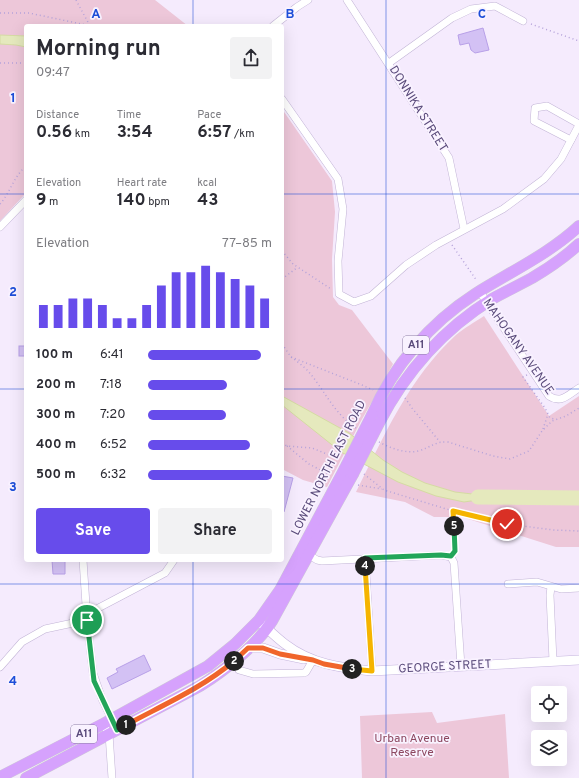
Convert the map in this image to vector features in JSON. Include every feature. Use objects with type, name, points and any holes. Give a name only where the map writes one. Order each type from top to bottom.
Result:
[{"type":"main road","name":"LOWER NORTH EAST ROAD","points":[[376,419],[381,395],[400,365],[424,337],[479,287],[551,248],[579,226]]},
{"type":"main road","name":"LOWER NORTH EAST ROAD","points":[[26,778],[208,680],[221,672],[248,648],[268,628],[305,553],[376,419],[419,361],[442,337],[463,319],[486,303],[542,272],[579,244]]},
{"type":"main road","name":"LOWER NORTH EAST ROAD","points":[[0,778],[108,722],[208,666],[235,644],[259,620],[305,553]]},
{"type":"street","points":[[276,24],[308,0]]},
{"type":"street","name":"DONNIKA STREET","points":[[347,0],[449,158],[464,230]]},
{"type":"street","points":[[389,63],[452,18],[471,9],[496,6],[523,21]]},
{"type":"street","points":[[284,102],[338,178],[342,209],[338,261],[339,294],[354,302],[371,296],[406,265],[448,238],[503,209],[544,179],[561,159],[579,125],[546,106],[535,108],[534,121],[571,140]]},
{"type":"street","points":[[0,227],[24,202]]},
{"type":"street","name":"MAHOGANY AVENUE","points":[[479,287],[486,303],[549,396],[555,400],[561,400],[579,388]]},
{"type":"street","points":[[305,553],[320,561],[441,555],[451,556],[454,563],[461,666]]},
{"type":"street","points":[[365,558],[372,671]]},
{"type":"street","points":[[83,562],[94,681],[113,732],[112,778]]},
{"type":"street","points":[[0,667],[22,642],[45,628],[87,617],[165,573],[173,562]]},
{"type":"street","points":[[508,584],[537,582],[562,589],[579,588]]},
{"type":"street","points":[[552,587],[550,595],[553,661]]},
{"type":"street","name":"GEORGE STREET","points":[[259,620],[285,644],[313,660]]},
{"type":"street","name":"GEORGE STREET","points":[[248,648],[263,648],[280,654],[313,660],[338,667],[372,671],[579,660]]},
{"type":"street","points":[[239,670],[253,674],[304,673],[313,660]]},
{"type":"street","points":[[108,722],[113,732]]},
{"type":"path","points":[[76,0],[89,24]]},
{"type":"path","points":[[0,13],[29,13],[81,24]]},
{"type":"path","points":[[523,21],[579,41]]},
{"type":"path","points":[[0,63],[24,63]]},
{"type":"path","points":[[0,204],[4,200],[15,179],[24,168]]},
{"type":"path","points":[[448,238],[479,287]]},
{"type":"path","points":[[284,253],[293,264],[339,294]]},
{"type":"path","points":[[284,278],[298,267]]},
{"type":"path","points":[[284,347],[291,357],[308,371],[332,404],[351,425],[357,429]]},
{"type":"path","points":[[291,357],[362,385],[381,395]]},
{"type":"path","points":[[533,371],[523,377],[545,408],[550,418],[559,418]]},
{"type":"path","points":[[399,388],[412,408],[440,442]]},
{"type":"path","points":[[376,440],[382,444],[404,451],[418,451],[440,442],[448,442],[493,456],[510,459],[529,451],[542,431],[552,420],[579,408]]},
{"type":"path","points":[[542,431],[548,414]]},
{"type":"path","points":[[284,444],[287,446],[312,448],[336,457],[350,469],[384,490],[453,511],[507,524],[554,530],[579,531]]},
{"type":"path","points":[[451,556],[455,551],[453,511]]},
{"type":"green space","points":[[0,0],[155,0],[185,24],[24,24],[24,195],[0,221]]},
{"type":"green space","points":[[284,112],[332,181],[335,212],[332,259],[333,297],[339,305],[352,310],[393,364],[361,421],[327,487],[303,480],[284,470]]},
{"type":"green space","points":[[484,316],[549,416],[579,396],[579,547],[556,547],[462,517],[434,517],[405,502],[356,492],[399,409],[424,370],[456,335]]},
{"type":"green space","name":"Urban Avenue Reserve","points":[[432,712],[437,723],[505,714],[509,778],[362,778],[360,716]]},
{"type":"shaded area","points":[[0,35],[24,36],[24,47],[0,44]]},
{"type":"shaded area","points":[[284,397],[349,433],[383,460],[402,472],[425,483],[455,492],[498,497],[464,502],[436,496],[398,482],[341,452],[284,407]]},
{"type":"building","points":[[483,28],[489,50],[475,53],[471,50],[469,43],[460,45],[458,35]]},
{"type":"building","points":[[19,346],[24,346],[24,356],[19,356]]},
{"type":"building","points":[[284,476],[293,478],[284,512]]},
{"type":"building","points":[[52,562],[65,562],[65,574],[53,574]]},
{"type":"building","points":[[144,655],[151,670],[112,689],[107,678],[118,672],[116,669]]},
{"type":"waterway","points":[[478,497],[579,498]]},
{"type":"route","points":[[87,620],[94,681],[117,730],[200,686],[221,672],[248,648],[263,648],[280,654],[313,660],[338,667],[372,671],[365,558],[441,555],[451,556],[455,551],[453,511],[507,524]]}]
